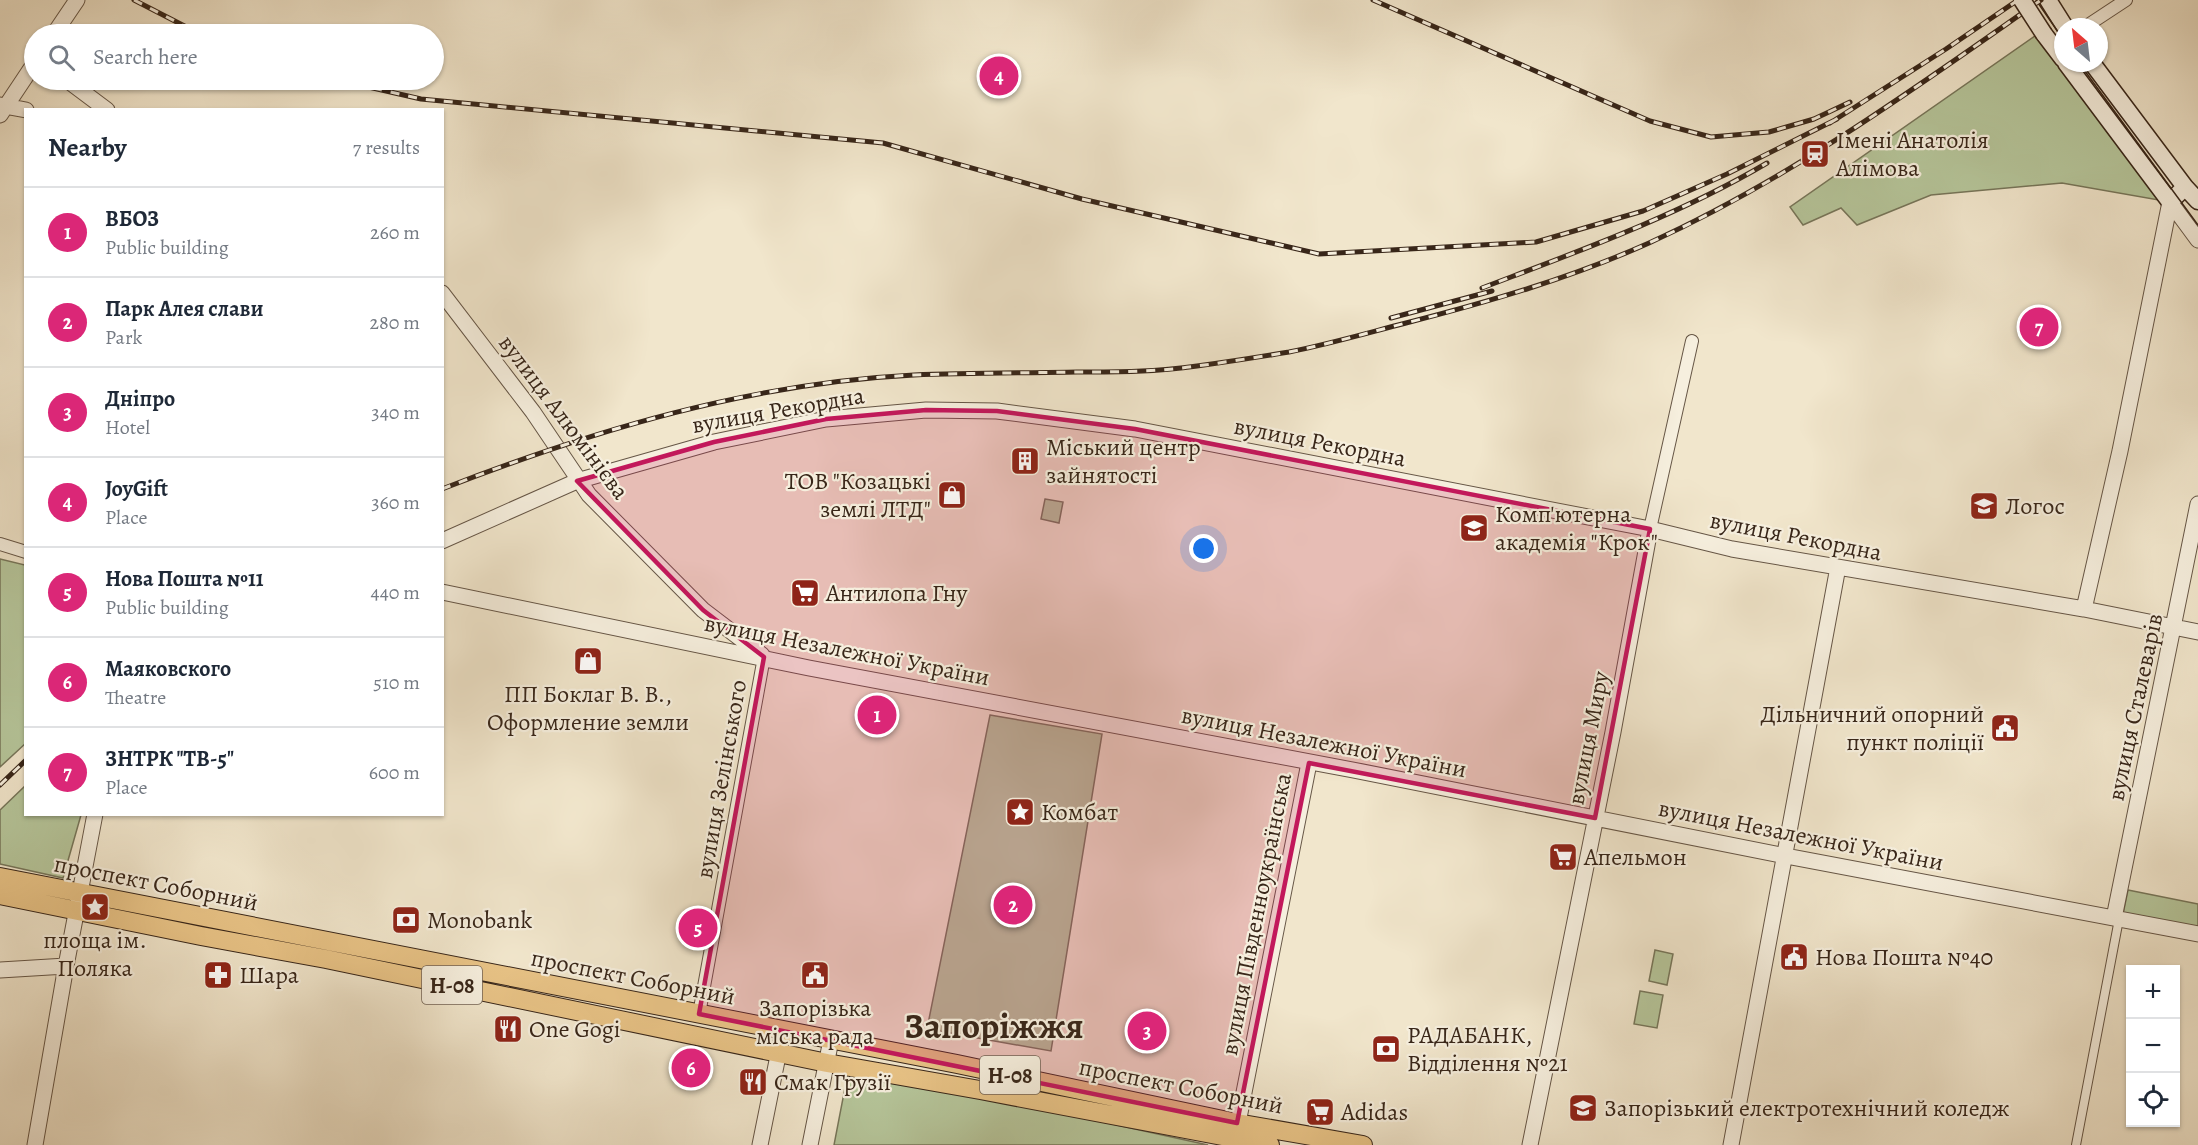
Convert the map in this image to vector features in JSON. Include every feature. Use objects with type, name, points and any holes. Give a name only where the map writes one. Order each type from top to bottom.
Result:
[{"type":"main road","points":[[2022,0],[2054,47]]},
{"type":"main road","points":[[2048,0],[2059,18]]},
{"type":"main road","points":[[2073,72],[2169,202],[2186,188]]},
{"type":"main road","points":[[2099,72],[2198,201]]},
{"type":"main road","name":"проспект Соборний","points":[[0,877],[79,901],[827,1063],[1235,1135],[1363,1145]]},
{"type":"main road","name":"проспект Соборний","points":[[0,895],[79,901],[699,1014],[967,1066],[1270,1145]]},
{"type":"street","points":[[61,24],[77,0]]},
{"type":"street","points":[[2099,18],[2126,0]]},
{"type":"street","points":[[2,109],[24,78]]},
{"type":"street","points":[[80,90],[104,108]]},
{"type":"street","points":[[2,109],[24,110]]},
{"type":"street","points":[[2169,202],[2198,240]]},
{"type":"street","points":[[2084,609],[2120,451],[2169,202]]},
{"type":"street","name":"вулиця Алюмінієва","points":[[444,296],[533,412],[577,481],[589,495],[703,610],[764,657]]},
{"type":"street","name":"вулиця Миру","points":[[1530,1145],[1613,732],[1650,529],[1692,341]]},
{"type":"street","name":"вулиця Рекордна","points":[[444,540],[577,481],[714,442],[826,419],[926,411],[997,411],[1135,429],[1650,529],[1732,549],[2084,609],[2198,632]]},
{"type":"street","name":"вулиця Сталеварів","points":[[2076,1145],[2117,919],[2198,504]]},
{"type":"street","points":[[0,544],[24,551]]},
{"type":"street","points":[[1731,1145],[1838,567]]},
{"type":"street","name":"вулиця Незалежної України","points":[[444,592],[809,668],[2198,934]]},
{"type":"street","name":"вулиця Зелінського","points":[[699,1014],[764,657]]},
{"type":"street","name":"вулиця Південноукраїнська","points":[[1235,1135],[1310,763]]},
{"type":"street","points":[[35,1145],[95,816]]},
{"type":"street","points":[[0,970],[66,966]]},
{"type":"street","points":[[760,1145],[783,1031]]},
{"type":"street","points":[[810,1145],[831,1040]]},
{"type":"highlighted area","points":[[926,410],[997,411],[1135,429],[1650,529],[1595,818],[1309,763],[1237,1123],[699,1014],[764,657],[703,610],[577,481],[714,442],[826,419]]},
{"type":"green space","points":[[2042,31],[2054,47],[2054,72],[2073,72],[2170,202],[2062,183],[1931,195],[1857,225],[1841,208],[1803,225],[1790,207]]},
{"type":"green space","points":[[1045,499],[1063,502],[1059,523],[1041,519]]},
{"type":"green space","points":[[0,559],[24,565],[24,745],[0,767]]},
{"type":"green space","points":[[990,715],[1102,734],[1051,1051],[927,1029]]},
{"type":"green space","points":[[24,787],[24,816],[81,816],[63,878],[0,864],[0,810]]},
{"type":"green space","points":[[2128,890],[2198,904],[2198,929],[2123,914]]},
{"type":"green space","points":[[1655,950],[1673,954],[1667,985],[1649,981]]},
{"type":"green space","points":[[1640,991],[1663,995],[1657,1028],[1634,1024]]},
{"type":"green space","points":[[848,1072],[979,1095],[1208,1145],[834,1145]]},
{"type":"tram line","points":[[2036,0],[2054,26]]},
{"type":"tram line","points":[[2086,72],[2198,225]]},
{"type":"railway","points":[[134,0],[181,24]]},
{"type":"railway","points":[[1373,0],[1650,121],[1711,137],[1769,132],[1814,119],[1850,102]]},
{"type":"railway","points":[[1830,123],[2018,0]]},
{"type":"railway","points":[[444,488],[499,467],[615,429],[733,399],[793,388],[914,375],[1122,372],[1182,368],[1304,349],[1498,298],[1620,256],[1701,218],[1802,161],[1851,130],[2041,0]]},
{"type":"railway","points":[[382,90],[421,99],[883,143],[1082,199],[1319,254],[1536,242],[1643,211],[1727,174],[1837,119]]},
{"type":"railway","points":[[1482,288],[1663,216],[1767,163]]},
{"type":"railway","points":[[1391,318],[1492,291]]},
{"type":"railway","points":[[0,785],[24,762]]},
{"type":"place","name":"JoyGift","points":[[999,76]]},
{"type":"place","name":"Імені Анатолія Алімова","points":[[1815,154]]},
{"type":"place","name":"ЗНТРК \"ТВ-5\"","points":[[2039,327]]},
{"type":"place","name":"Міський центр зайнятості","points":[[1025,461]]},
{"type":"place","name":"ТОВ \"Козацькі землі ЛТД\"","points":[[952,495]]},
{"type":"place","name":"Логос","points":[[1984,506]]},
{"type":"place","name":"Комп'ютерна академія \"Крок\"","points":[[1474,528]]},
{"type":"place","name":"Антилопа Гну","points":[[805,593]]},
{"type":"place","name":"ПП Боклаг В. В., Оформление земли","points":[[588,661]]},
{"type":"place","name":"ВБОЗ","points":[[877,715]]},
{"type":"place","name":"Дільничний опорний пункт поліції","points":[[2005,728]]},
{"type":"place","name":"Комбат","points":[[1020,812]]},
{"type":"place","name":"Апельмон","points":[[1563,857]]},
{"type":"place","name":"Парк Алея слави","points":[[1013,905]]},
{"type":"place","name":"площа ім. Поляка","points":[[95,907]]},
{"type":"place","name":"Monobank","points":[[406,920]]},
{"type":"place","name":"Нова Пошта №11","points":[[698,928]]},
{"type":"place","name":"Нова Пошта №40","points":[[1794,957]]},
{"type":"place","name":"Шара","points":[[218,975]]},
{"type":"place","name":"Запорізька міська рада","points":[[815,975]]},
{"type":"place","name":"One Gogi","points":[[508,1029]]},
{"type":"place","name":"Дніпро","points":[[1147,1031]]},
{"type":"place","name":"РАДАБАНК, Відділення №21","points":[[1386,1049]]},
{"type":"place","name":"Маяковского","points":[[691,1068]]},
{"type":"place","name":"Смак Грузії","points":[[753,1082]]},
{"type":"place","name":"Запорізький електротехнічний коледж","points":[[1583,1108]]},
{"type":"place","name":"Adidas","points":[[1320,1112]]},
{"type":"district","name":"Запоріжжя","points":[[994,1025]]}]
